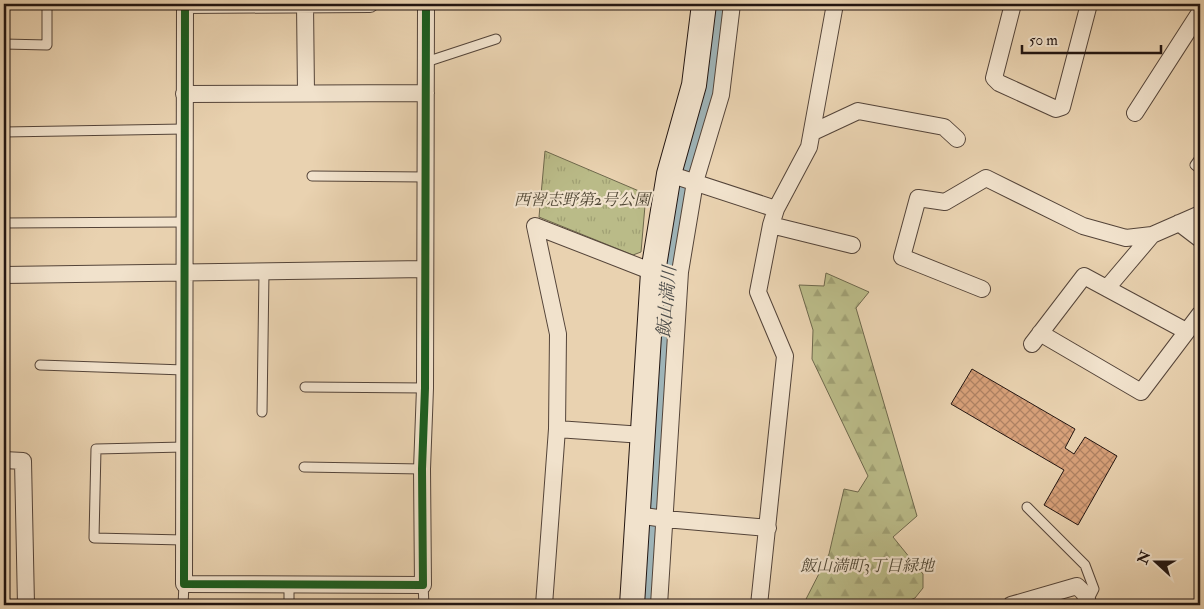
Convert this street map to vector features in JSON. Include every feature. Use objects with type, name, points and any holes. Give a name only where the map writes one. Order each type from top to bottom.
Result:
[{"type":"street","points":[[370,4],[185,4],[184,584],[423,585],[422,469],[425,388],[426,4]]},
{"type":"street","points":[[305,4],[306,93]]},
{"type":"street","points":[[659,605],[680,272],[683,178],[704,4]]},
{"type":"street","points":[[632,605],[642,516],[643,435],[653,272],[683,178],[720,95],[732,4]]},
{"type":"street","points":[[759,605],[785,356],[758,292],[774,217],[809,147],[835,4]]},
{"type":"street","points":[[1013,4],[994,78],[999,83],[1056,109],[1062,107],[1089,4]]},
{"type":"street","points":[[1135,113],[1200,12]]},
{"type":"street","points":[[184,94],[426,93]]},
{"type":"street","points":[[813,132],[858,111],[944,127],[957,139]]},
{"type":"street","points":[[982,289],[896,256],[918,198],[945,202],[982,171],[1082,226],[1126,238],[1152,235],[1200,214]]},
{"type":"street","points":[[683,178],[774,217],[852,245]]},
{"type":"street","points":[[1179,223],[1200,239]]},
{"type":"street","points":[[544,605],[558,429],[558,334],[535,226],[653,272]]},
{"type":"street","points":[[1107,288],[1152,235]]},
{"type":"street","points":[[4,275],[425,270]]},
{"type":"street","points":[[1186,331],[1084,276],[1036,339],[1141,392],[1200,314]]},
{"type":"street","points":[[558,429],[643,435]]},
{"type":"street","points":[[4,460],[23,461],[26,605]]},
{"type":"street","points":[[642,516],[768,528]]},
{"type":"street","points":[[1011,605],[1077,586],[1084,593],[1088,603]]},
{"type":"lane","points":[[4,44],[47,45],[46,4]]},
{"type":"lane","points":[[426,62],[496,39]]},
{"type":"lane","points":[[4,132],[184,129]]},
{"type":"lane","points":[[1200,158],[1195,165],[1200,169]]},
{"type":"lane","points":[[312,176],[425,177]]},
{"type":"lane","points":[[4,223],[184,222]]},
{"type":"lane","points":[[262,412],[264,272]]},
{"type":"lane","points":[[40,365],[184,370]]},
{"type":"lane","points":[[305,387],[425,388]]},
{"type":"lane","points":[[184,448],[96,449],[94,538],[184,540]]},
{"type":"lane","points":[[304,467],[422,469]]},
{"type":"lane","points":[[1028,507],[1085,566],[1094,589],[1088,603]]},
{"type":"lane","points":[[183,605],[184,584]]},
{"type":"lane","points":[[289,585],[289,605]]},
{"type":"lane","points":[[423,585],[424,605]]},
{"type":"green space","name":"西習志野第2号公園","points":[[545,151],[646,194],[641,252],[633,255],[539,217]]},
{"type":"green space","name":"飯山満町3丁目緑地","points":[[826,273],[869,292],[856,308],[917,516],[893,537],[923,574],[923,588],[915,598],[898,605],[803,605],[829,554],[844,489],[858,492],[868,476],[812,359],[813,330],[799,285],[824,286]]},
{"type":"building","points":[[972,369],[1075,429],[1065,448],[1074,454],[1085,437],[1117,456],[1078,525],[1044,505],[1064,470],[951,404]]},
{"type":"waterway","name":"飯山満川","points":[[647,605],[669,271],[683,177],[709,90],[720,4]]},
{"type":"cycle path","points":[[185,4],[184,584],[423,585],[422,469],[425,388],[426,4]]}]
